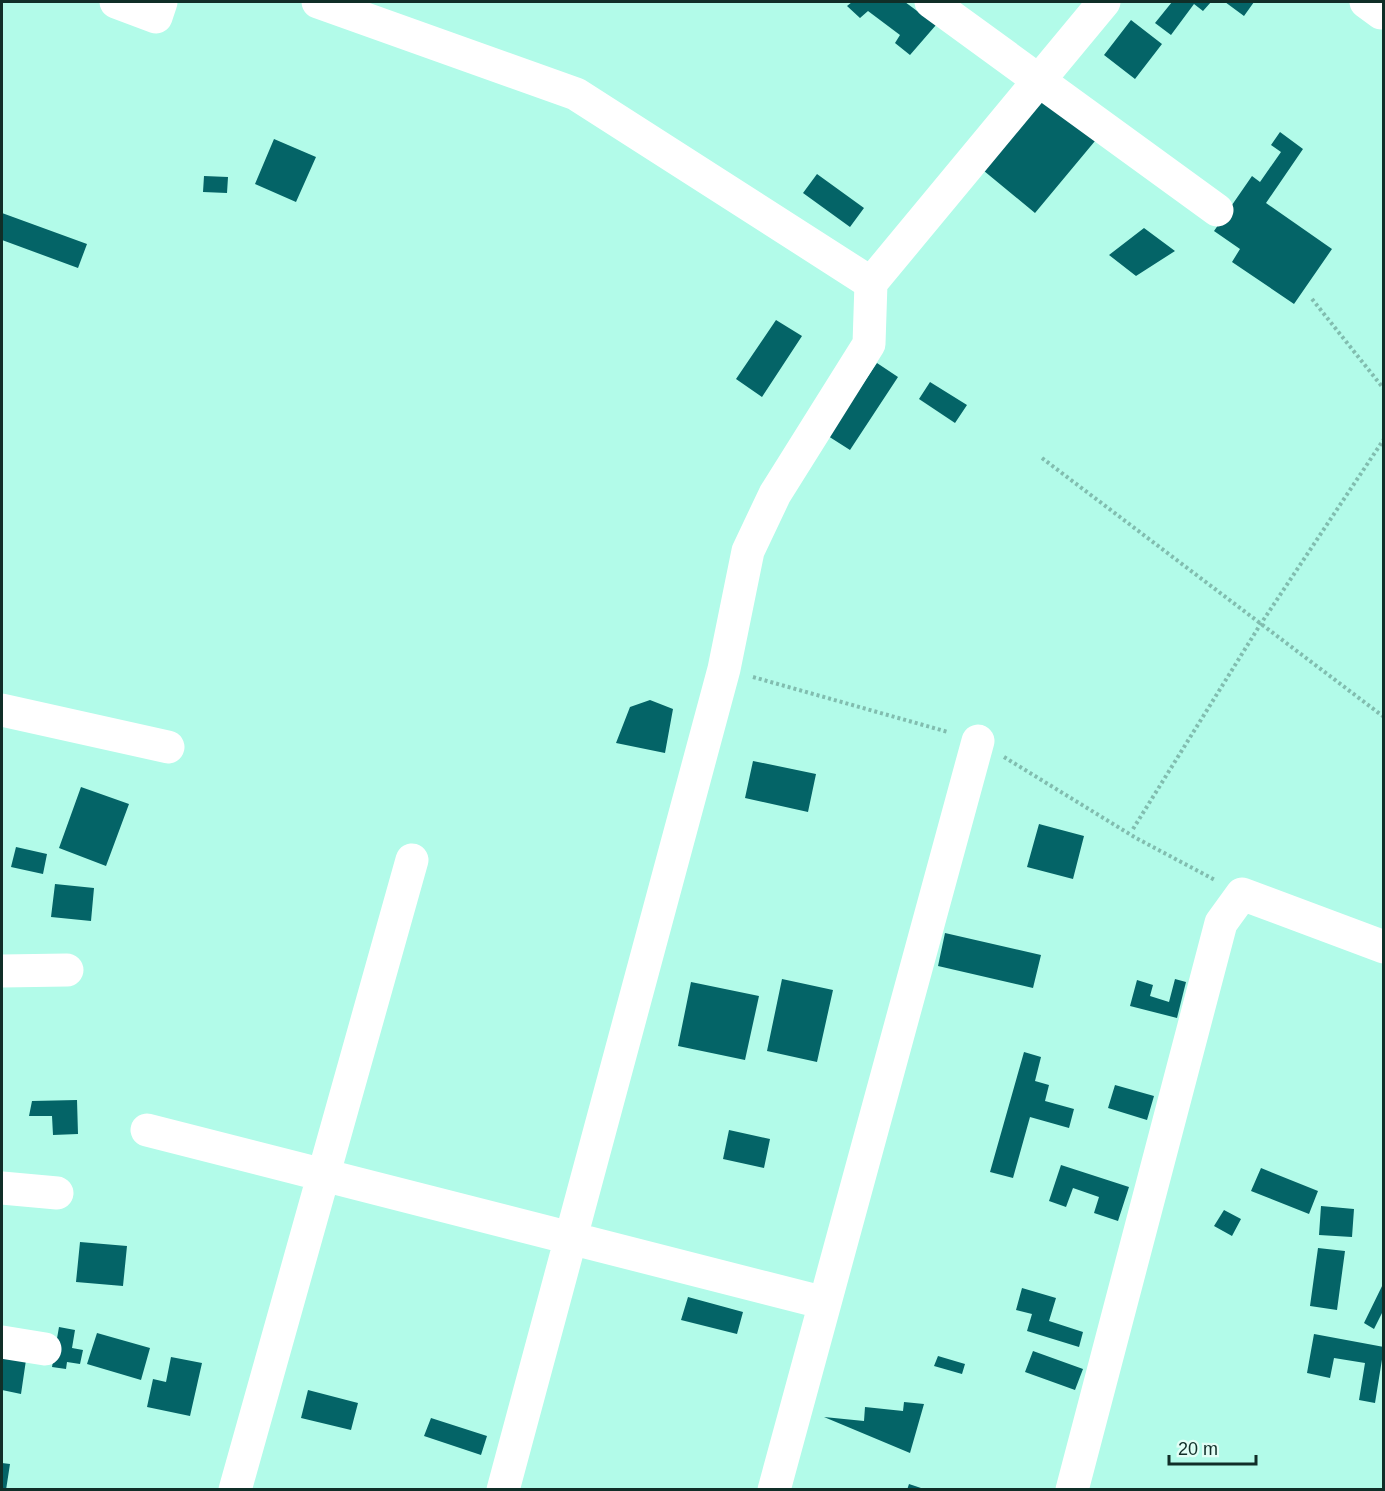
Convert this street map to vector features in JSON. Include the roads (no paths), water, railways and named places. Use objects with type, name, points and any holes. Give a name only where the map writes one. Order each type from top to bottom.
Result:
[{"type":"street","points":[[116,2],[156,17],[161,2]]},
{"type":"street","points":[[318,2],[576,94],[871,283]]},
{"type":"street","points":[[932,2],[1216,210]]},
{"type":"street","points":[[503,1490],[724,669],[748,551],[775,494],[869,344],[871,283],[1104,2]]},
{"type":"street","points":[[2,710],[168,747]]},
{"type":"street","points":[[774,1490],[978,741]]},
{"type":"street","points":[[235,1490],[412,860]]},
{"type":"street","points":[[1072,1490],[1221,923],[1242,894],[1383,947]]},
{"type":"street","points":[[2,971],[67,970]]},
{"type":"street","points":[[147,1130],[825,1303]]},
{"type":"street","points":[[2,1188],[57,1193]]},
{"type":"street","points":[[2,1342],[45,1349]]}]
